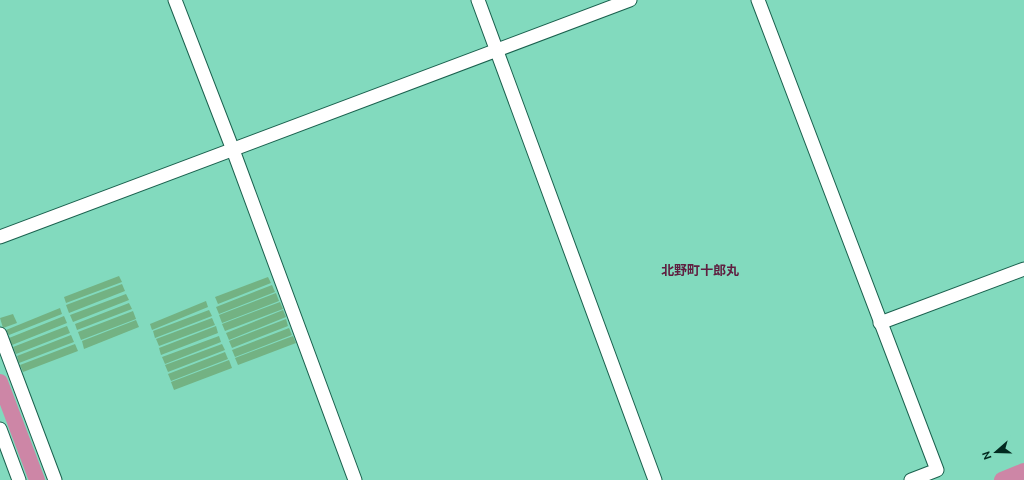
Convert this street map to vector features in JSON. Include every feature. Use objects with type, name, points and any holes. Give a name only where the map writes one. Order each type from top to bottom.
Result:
[{"type":"street","points":[[175,0],[233,150],[355,480]]},
{"type":"street","points":[[478,0],[655,480]]},
{"type":"street","points":[[0,237],[630,0]]},
{"type":"street","points":[[758,0],[937,470],[911,480]]},
{"type":"street","points":[[880,323],[1024,269]]},
{"type":"street","points":[[0,334],[55,480]]},
{"type":"street","points":[[0,429],[19,480]]},
{"type":"building","points":[[119,276],[122,282],[66,303],[64,297]]},
{"type":"building","points":[[268,277],[271,283],[218,304],[215,297]]},
{"type":"building","points":[[122,284],[125,291],[69,313],[66,305]]},
{"type":"building","points":[[272,285],[275,292],[219,314],[216,307]]},
{"type":"building","points":[[276,293],[279,301],[222,323],[219,315]]},
{"type":"building","points":[[126,294],[129,300],[73,322],[70,315]]},
{"type":"building","points":[[206,301],[208,307],[152,330],[150,324]]},
{"type":"building","points":[[280,302],[283,309],[225,331],[222,324]]},
{"type":"building","points":[[129,303],[132,309],[77,330],[75,324]]},
{"type":"building","points":[[60,308],[62,314],[9,335],[6,330]]},
{"type":"building","points":[[209,310],[212,316],[155,338],[153,331]]},
{"type":"building","points":[[283,310],[286,317],[229,340],[226,333]]},
{"type":"building","points":[[133,311],[136,319],[81,340],[78,332]]},
{"type":"building","points":[[13,314],[17,323],[3,328],[0,318]]},
{"type":"building","points":[[64,316],[67,323],[12,345],[9,338]]},
{"type":"building","points":[[212,318],[215,325],[159,346],[156,339]]},
{"type":"building","points":[[286,319],[288,326],[232,348],[229,341]]},
{"type":"building","points":[[136,320],[139,327],[84,349],[82,341]]},
{"type":"building","points":[[67,326],[70,333],[16,354],[13,347]]},
{"type":"building","points":[[216,326],[218,333],[161,355],[159,348]]},
{"type":"building","points":[[289,328],[292,335],[235,357],[232,350]]},
{"type":"building","points":[[71,335],[74,342],[19,363],[17,356]]},
{"type":"building","points":[[219,336],[221,342],[165,364],[162,357]]},
{"type":"building","points":[[293,336],[296,343],[238,365],[235,358]]},
{"type":"building","points":[[75,344],[78,351],[23,372],[20,365]]},
{"type":"building","points":[[222,344],[225,350],[168,372],[165,365]]},
{"type":"building","points":[[225,352],[228,359],[171,381],[168,374]]},
{"type":"building","points":[[229,360],[232,368],[174,390],[171,382]]},
{"type":"waterway","points":[[0,382],[37,480]]},
{"type":"waterway","points":[[1002,480],[1024,471]]},
{"type":"district","name":"北野町十郎丸","points":[[700,270]]}]
